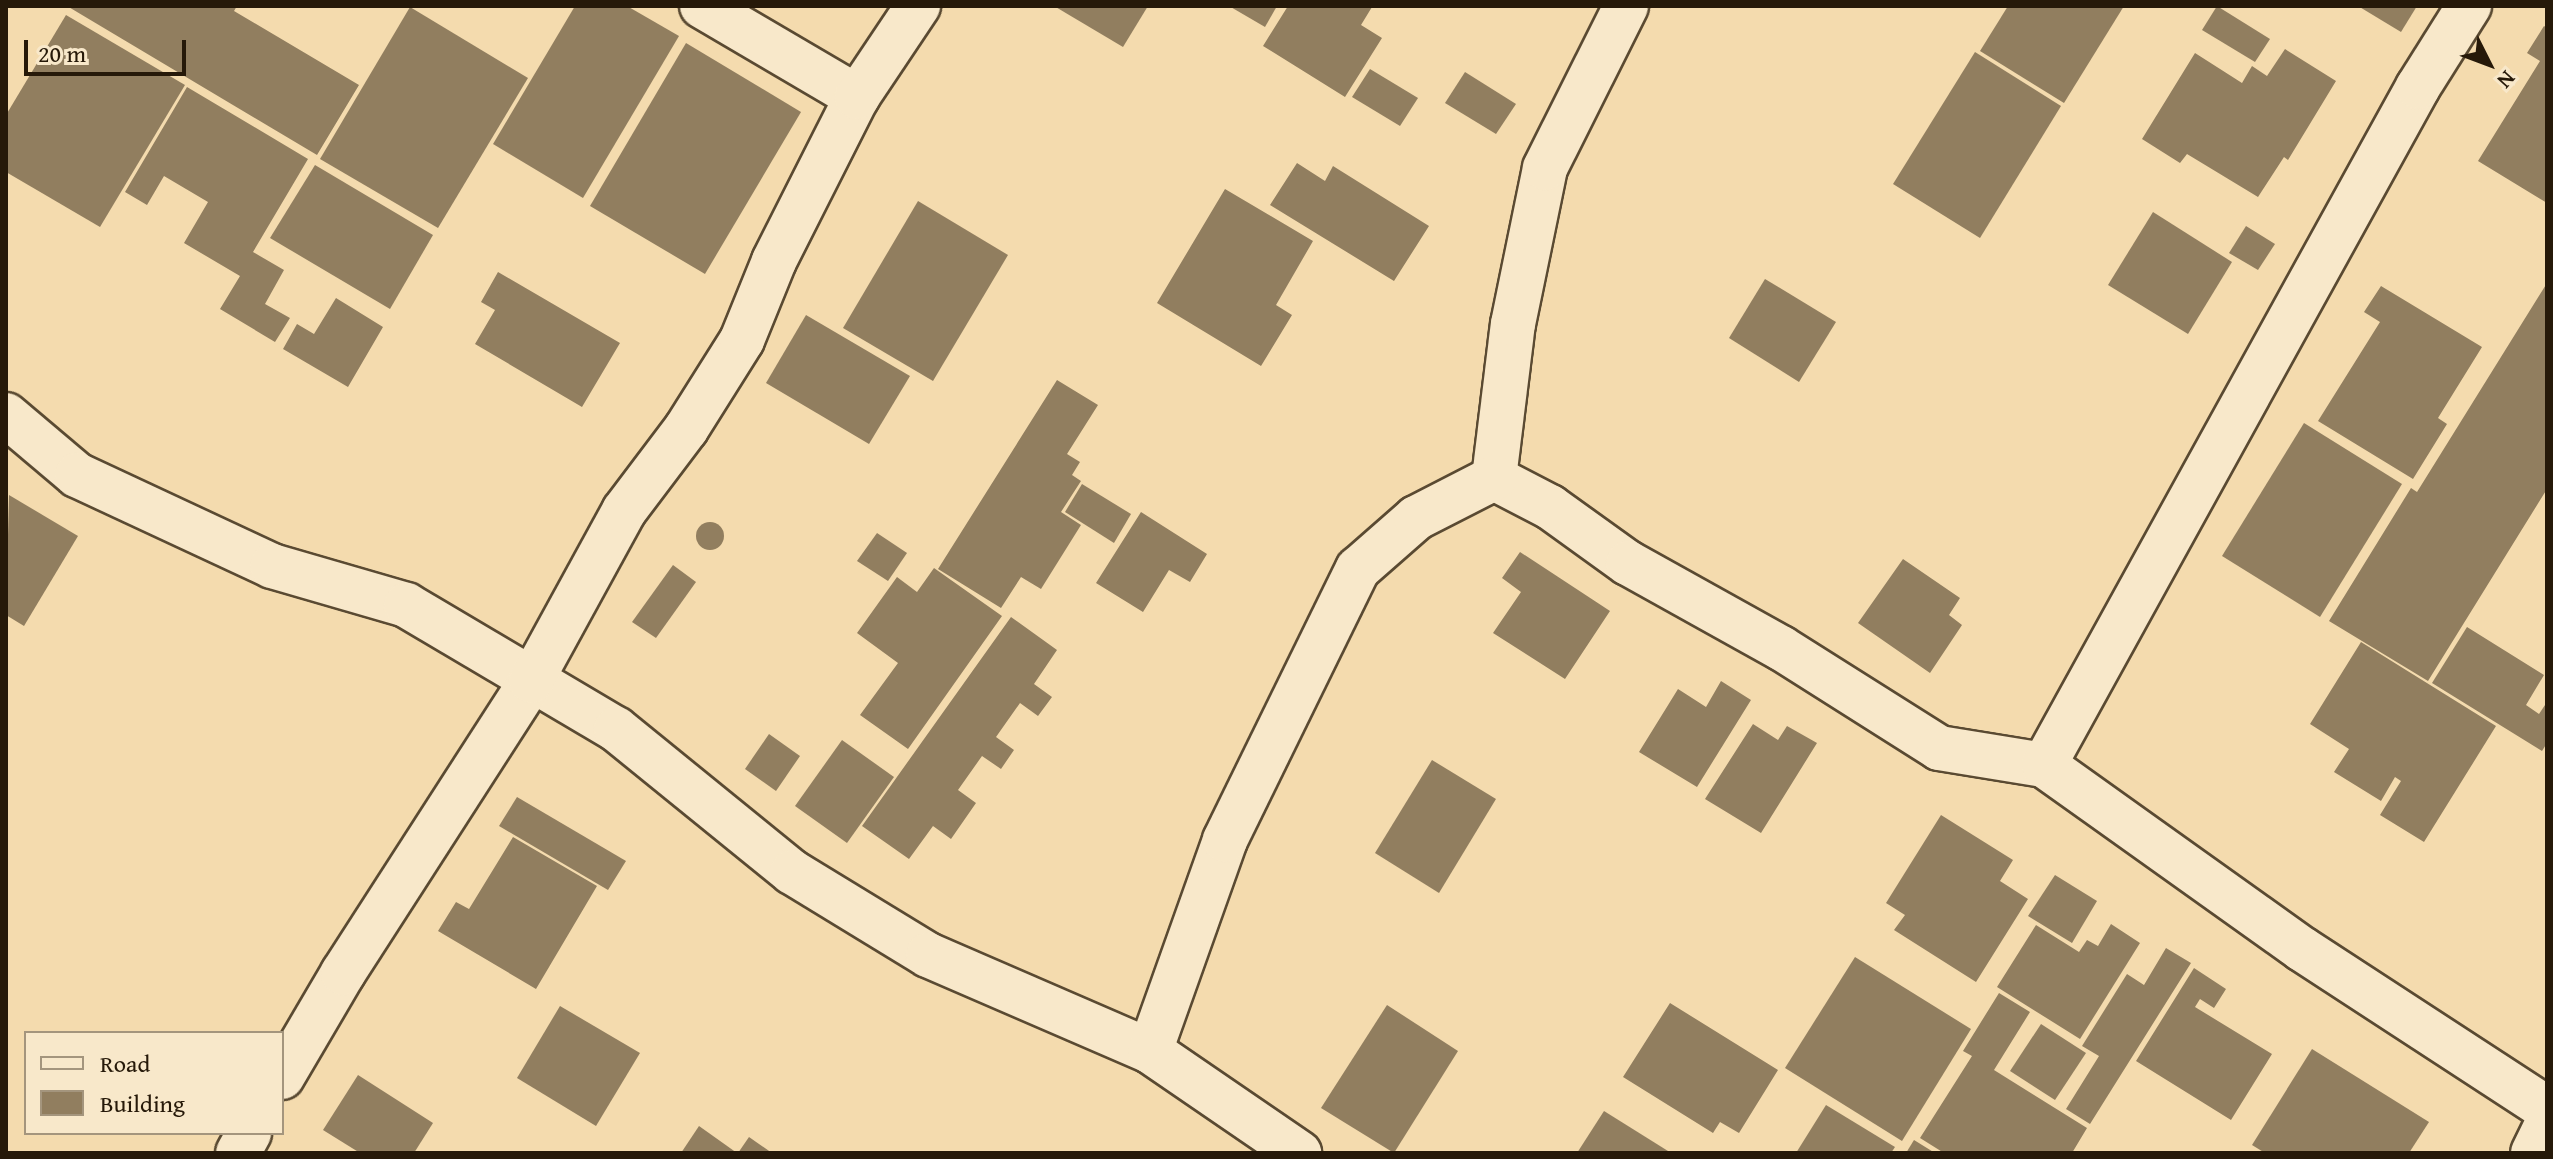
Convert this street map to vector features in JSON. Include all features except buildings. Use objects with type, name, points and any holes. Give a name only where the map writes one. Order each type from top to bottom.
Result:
[{"type":"street","points":[[702,6],[857,97]]},
{"type":"street","points":[[284,1074],[343,973],[531,681],[624,511],[686,429],[742,340],[774,261],[857,97],[918,6]]},
{"type":"street","points":[[2044,765],[2418,87],[2469,6]]},
{"type":"street","points":[[1494,478],[1513,324],[1545,168],[1622,8]]},
{"type":"street","points":[[6,415],[77,475],[272,566],[406,605],[616,729],[792,872],[928,955],[1150,1051],[1299,1153]]},
{"type":"street","points":[[1494,478],[1550,507],[1628,563],[1781,648],[1939,748],[2044,765],[2302,949],[2547,1109]]},
{"type":"street","points":[[1150,1051],[1212,870],[1358,569],[1416,518],[1494,478]]},
{"type":"street","points":[[2533,1153],[2547,1124]]},
{"type":"street","points":[[238,1153],[248,1135]]}]
